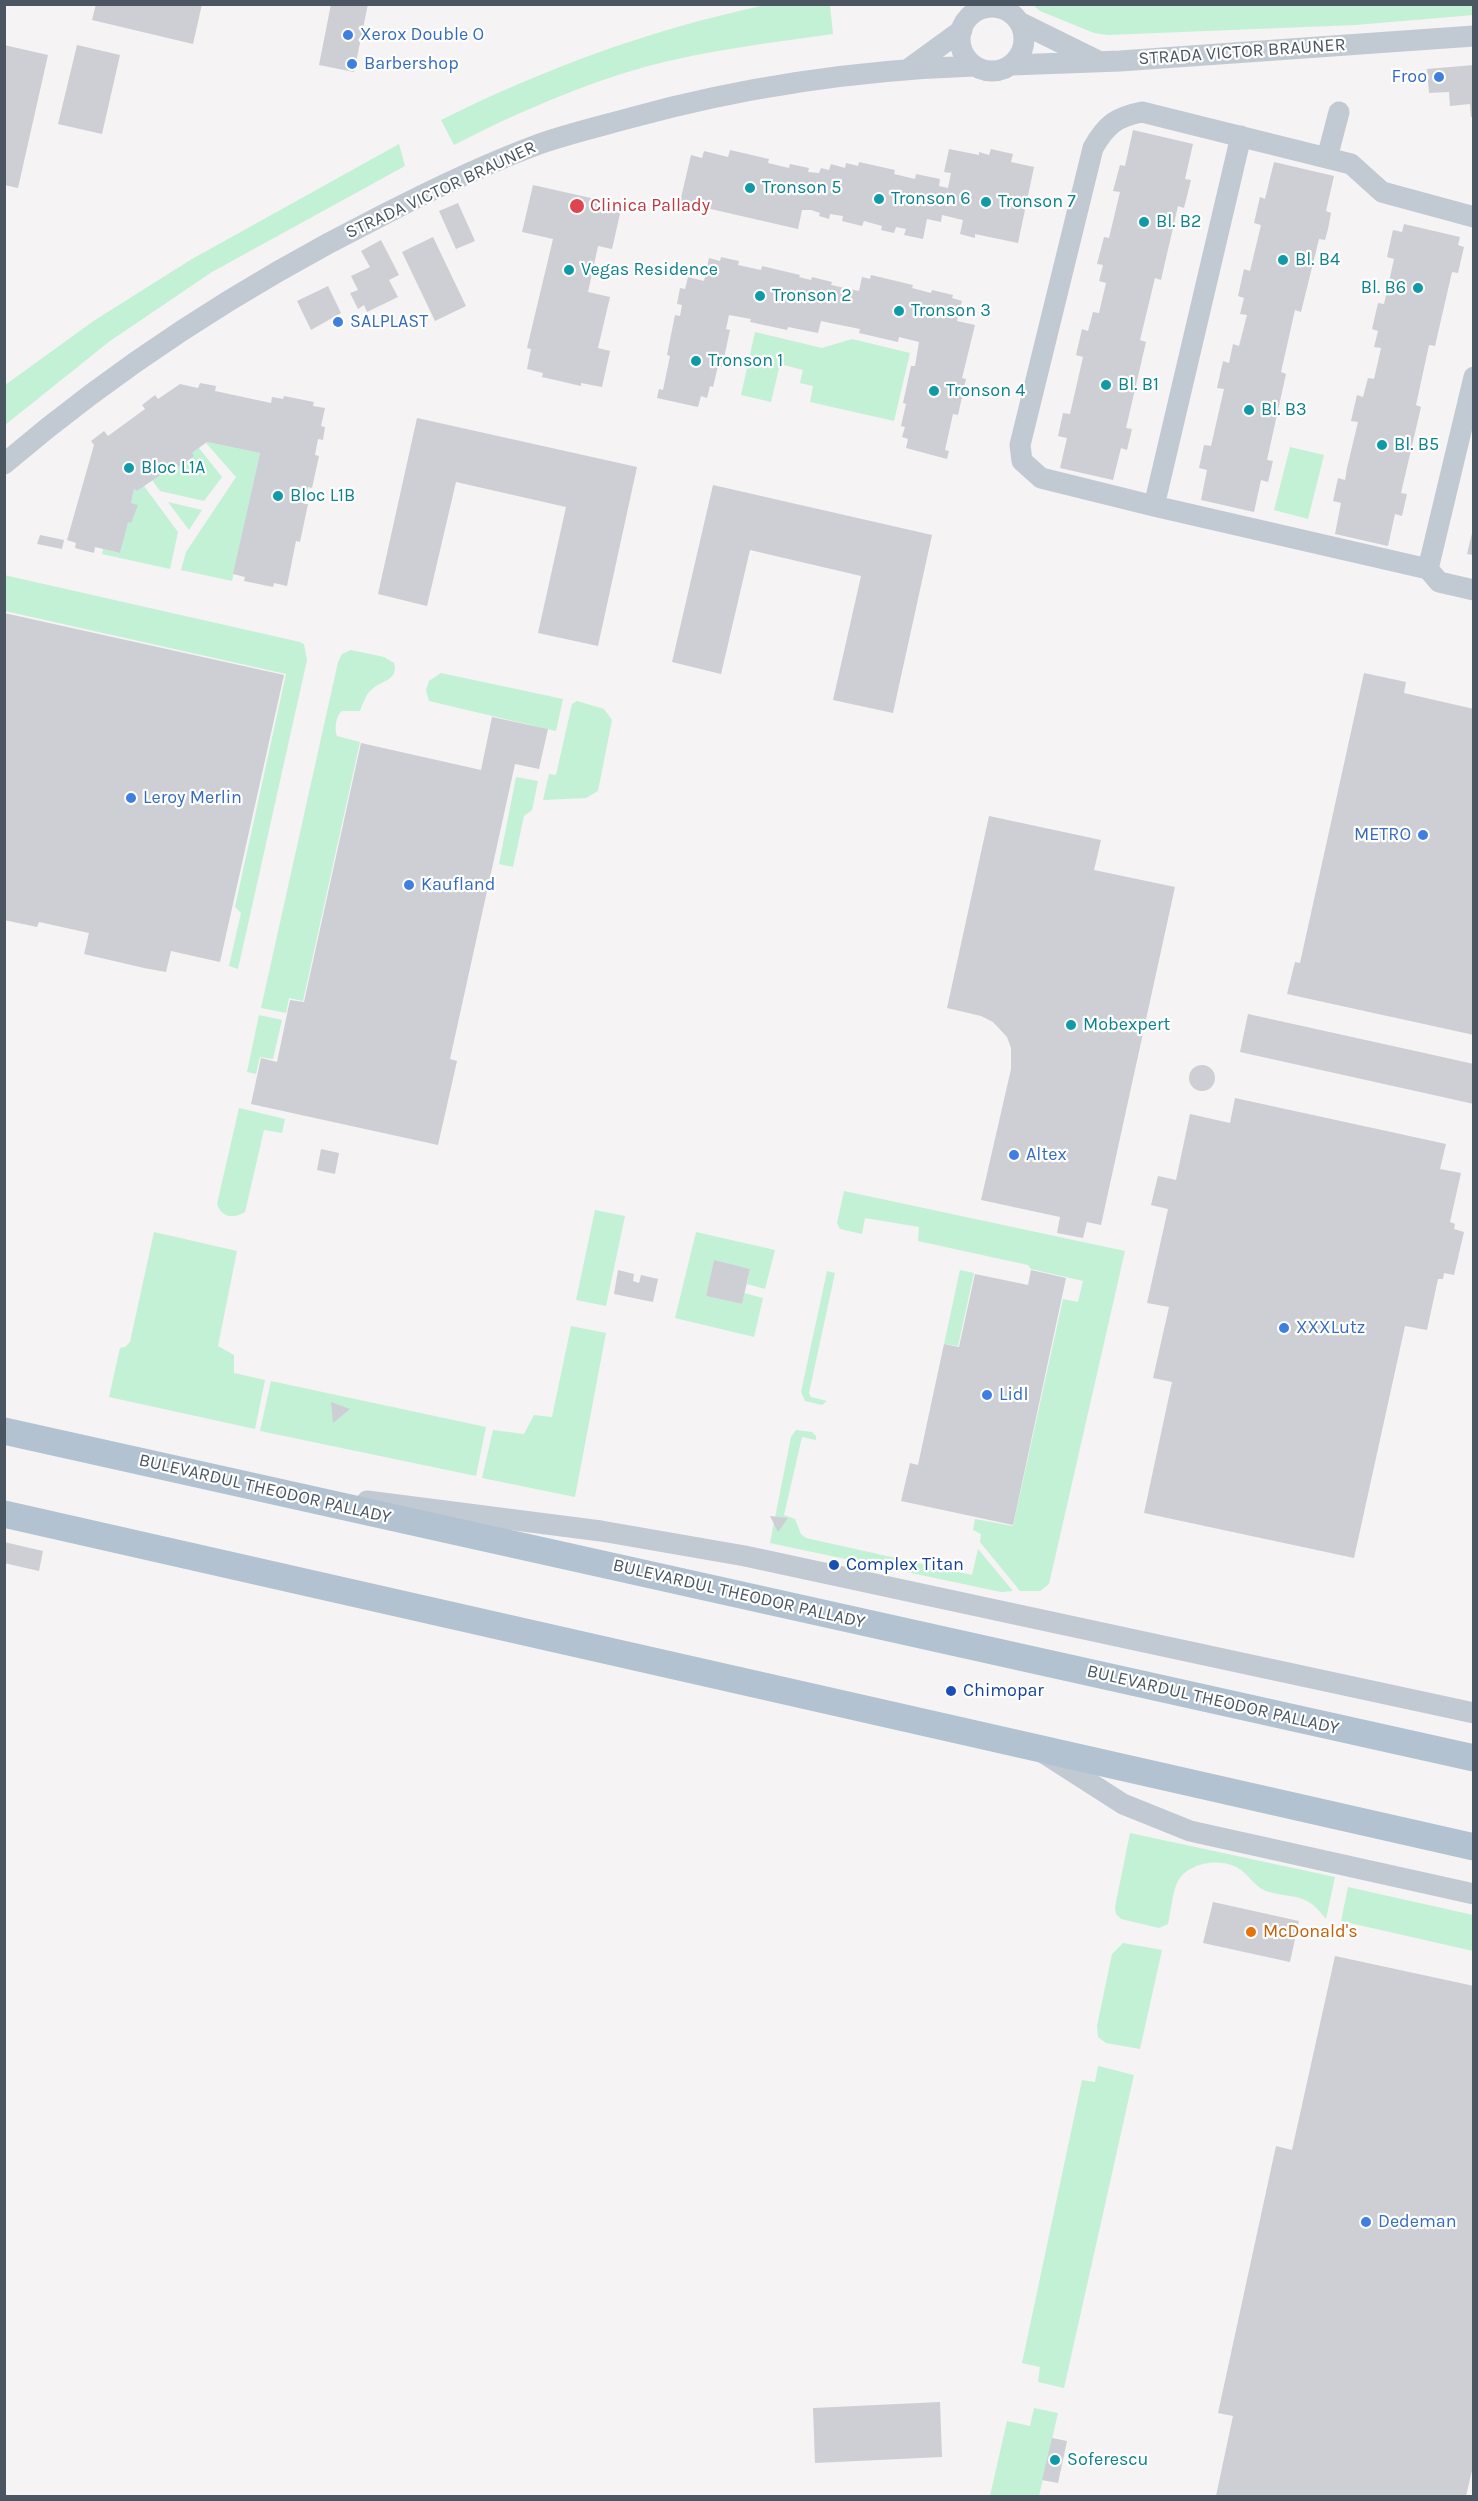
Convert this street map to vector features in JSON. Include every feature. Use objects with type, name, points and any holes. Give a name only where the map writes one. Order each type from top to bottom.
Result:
[{"type":"main road","name":"BULEVARDUL THEODOR PALLADY","points":[[4,1431],[1473,1758]]},
{"type":"main road","points":[[4,1514],[1473,1847]]},
{"type":"street","points":[[907,70],[962,30],[972,14],[981,9],[997,6],[1007,10],[1019,22],[1099,62]]},
{"type":"street","points":[[962,30],[962,50],[975,66],[993,71],[1011,65],[1023,50],[1023,31],[1019,22]]},
{"type":"street","name":"STRADA VICTOR BRAUNER","points":[[1011,65],[1099,62],[1473,36]]},
{"type":"street","name":"STRADA VICTOR BRAUNER","points":[[4,464],[112,379],[228,299],[341,236],[485,165],[543,142],[708,98],[803,81],[907,70],[975,66]]},
{"type":"street","points":[[1473,217],[1382,192],[1352,164],[1142,112],[1126,115],[1104,130],[1093,148],[1020,445],[1022,461],[1041,478],[1428,569],[1439,582],[1473,590]]},
{"type":"street","points":[[1327,158],[1339,112]]},
{"type":"street","points":[[1154,506],[1241,136]]},
{"type":"street","points":[[1428,569],[1472,387]]},
{"type":"street","points":[[299,1497],[381,1502],[679,1544],[1046,1619],[1473,1713]]},
{"type":"street","points":[[1036,1749],[1123,1804],[1190,1831],[1473,1894]]},
{"type":"green space","points":[[766,5],[830,5],[833,34],[717,51],[648,66],[549,101],[454,145],[441,120],[520,83],[600,52],[681,26]]},
{"type":"green space","points":[[1033,5],[1473,5],[1474,15],[1355,25],[1108,35],[1094,33],[1040,11]]},
{"type":"green space","points":[[399,144],[405,166],[212,272],[110,341],[5,425],[5,385],[95,320],[192,259]]},
{"type":"green space","points":[[755,332],[822,348],[852,339],[910,353],[894,421],[810,402],[813,386],[800,383],[803,370],[780,364],[771,402],[741,395]]},
{"type":"green space","points":[[207,442],[260,453],[232,581],[181,570],[186,552],[236,477]]},
{"type":"green space","points":[[1290,447],[1324,455],[1308,519],[1274,510]]},
{"type":"green space","points":[[199,448],[222,477],[204,501],[160,491],[152,480]]},
{"type":"green space","points":[[144,486],[178,532],[170,569],[102,554],[103,549],[120,553],[134,489],[137,491]]},
{"type":"green space","points":[[168,502],[202,510],[189,530]]},
{"type":"green space","points":[[4,575],[304,644],[307,660],[238,969],[229,966],[241,913],[235,907],[286,674],[5,611]]},
{"type":"green space","points":[[351,650],[384,657],[394,663],[394,673],[388,680],[371,690],[360,711],[342,711],[337,719],[337,736],[360,742],[303,1001],[289,998],[286,1013],[261,1008],[338,662],[342,654]]},
{"type":"green space","points":[[441,673],[563,699],[556,731],[429,701],[426,690],[429,681]]},
{"type":"green space","points":[[577,701],[604,709],[612,720],[598,791],[586,798],[543,800],[549,774],[556,775],[572,704]]},
{"type":"green space","points":[[516,777],[538,781],[532,810],[524,816],[513,867],[499,864]]},
{"type":"green space","points":[[259,1015],[282,1020],[273,1059],[260,1057],[256,1074],[247,1072]]},
{"type":"green space","points":[[239,1108],[285,1119],[282,1133],[264,1130],[245,1212],[236,1216],[228,1216],[219,1209],[217,1204]]},
{"type":"green space","points":[[844,1191],[1125,1251],[1049,1584],[1040,1591],[1020,1591],[980,1542],[981,1534],[973,1530],[975,1519],[1013,1526],[1063,1299],[1078,1302],[1083,1281],[1031,1269],[1028,1265],[918,1241],[919,1227],[865,1218],[862,1234],[840,1229],[837,1223]]},
{"type":"green space","points":[[595,1210],[625,1216],[606,1306],[576,1300]]},
{"type":"green space","points":[[154,1232],[237,1251],[218,1346],[234,1355],[234,1373],[265,1380],[255,1429],[109,1397],[120,1348],[130,1342]]},
{"type":"green space","points":[[696,1232],[775,1250],[765,1289],[747,1284],[750,1269],[714,1261],[706,1296],[742,1304],[744,1293],[763,1298],[754,1337],[675,1318]]},
{"type":"green space","points":[[960,1270],[974,1273],[958,1346],[944,1344]]},
{"type":"green space","points":[[827,1271],[835,1273],[809,1393],[811,1397],[827,1401],[822,1405],[805,1401],[801,1392]]},
{"type":"green space","points":[[571,1326],[606,1333],[575,1497],[482,1478],[493,1430],[524,1434],[534,1415],[552,1417]]},
{"type":"green space","points":[[271,1381],[486,1427],[476,1476],[260,1431]]},
{"type":"green space","points":[[796,1430],[812,1432],[816,1440],[802,1437],[784,1515],[795,1519],[801,1534],[806,1538],[972,1575],[978,1549],[1013,1591],[1001,1592],[770,1543],[791,1437]]},
{"type":"green space","points":[[1130,1833],[1335,1877],[1326,1919],[1306,1900],[1266,1891],[1257,1886],[1239,1868],[1210,1863],[1194,1867],[1181,1876],[1174,1893],[1168,1924],[1159,1928],[1121,1919],[1116,1914],[1115,1907]]},
{"type":"green space","points":[[1348,1887],[1473,1915],[1473,1951],[1341,1921]]},
{"type":"green space","points":[[1123,1943],[1162,1950],[1140,2049],[1106,2043],[1098,2037],[1097,2026],[1112,1954]]},
{"type":"green space","points":[[1098,2066],[1134,2075],[1064,2388],[1038,2382],[1040,2367],[1022,2363],[1082,2080],[1095,2082]]},
{"type":"green space","points":[[1034,2408],[1058,2413],[1039,2496],[990,2496],[1007,2421],[1030,2426]]},
{"type":"building","points":[[96,4],[202,4],[193,44],[92,20]]},
{"type":"building","points":[[331,4],[368,4],[354,72],[319,65]]},
{"type":"building","points":[[4,45],[48,55],[18,188],[4,185]]},
{"type":"building","points":[[77,45],[120,55],[102,134],[58,124]]},
{"type":"building","points":[[1474,65],[1474,117],[1471,117],[1470,104],[1450,106],[1449,92],[1429,93],[1427,69]]},
{"type":"building","points":[[1133,130],[1193,144],[1185,179],[1191,180],[1184,208],[1178,206],[1161,280],[1155,278],[1140,340],[1146,342],[1126,428],[1132,429],[1127,450],[1121,448],[1113,480],[1060,468],[1067,438],[1058,436],[1063,413],[1070,414],[1083,357],[1076,355],[1082,329],[1088,331],[1093,312],[1099,313],[1106,283],[1099,281],[1103,265],[1097,264],[1104,237],[1109,238],[1120,192],[1113,191],[1120,165],[1125,166]]},
{"type":"building","points":[[949,149],[989,155],[991,149],[1013,154],[1011,162],[1034,167],[1018,243],[975,234],[975,238],[960,234],[963,220],[942,215],[941,222],[927,219],[923,239],[904,235],[906,229],[896,227],[894,233],[881,230],[882,226],[864,221],[862,226],[842,221],[843,216],[830,214],[829,219],[811,210],[802,210],[798,229],[680,202],[691,155],[702,158],[704,151],[728,157],[730,150],[769,159],[768,163],[789,168],[790,164],[809,168],[808,172],[819,173],[821,168],[829,170],[831,164],[845,168],[846,163],[858,166],[859,162],[895,170],[894,174],[915,179],[916,174],[940,179],[939,186],[948,188],[951,173],[944,172]]},
{"type":"building","points":[[1274,162],[1334,176],[1326,211],[1331,213],[1325,240],[1319,239],[1301,312],[1295,310],[1281,372],[1286,374],[1267,460],[1273,461],[1268,482],[1261,480],[1254,512],[1201,500],[1207,470],[1199,468],[1204,445],[1211,446],[1224,389],[1217,388],[1223,361],[1229,363],[1233,344],[1239,346],[1247,315],[1240,314],[1244,298],[1238,296],[1244,269],[1250,271],[1261,225],[1254,223],[1260,197],[1265,199]]},
{"type":"building","name":"Vegas Residence","points":[[533,185],[622,205],[612,249],[598,246],[588,292],[610,297],[598,348],[610,351],[602,387],[581,383],[581,386],[542,377],[543,373],[527,369],[531,349],[527,348],[553,239],[522,232]]},
{"type":"building","points":[[458,203],[475,241],[456,249],[439,211]]},
{"type":"building","points":[[1404,224],[1460,237],[1458,245],[1464,247],[1458,273],[1452,272],[1435,346],[1429,345],[1416,405],[1421,407],[1401,493],[1407,494],[1402,516],[1395,514],[1388,546],[1335,534],[1341,503],[1333,501],[1338,478],[1345,480],[1358,422],[1351,421],[1357,395],[1363,397],[1368,378],[1374,379],[1381,348],[1374,347],[1378,331],[1372,329],[1378,303],[1384,304],[1394,259],[1387,257],[1393,230],[1402,232]]},
{"type":"building","points":[[433,237],[466,306],[435,321],[402,252]]},
{"type":"building","points":[[381,240],[399,275],[389,280],[398,297],[367,312],[364,305],[358,309],[350,293],[358,290],[351,276],[370,267],[361,251]]},
{"type":"building","points":[[721,257],[739,261],[738,265],[761,270],[762,266],[811,280],[812,277],[832,282],[831,285],[859,291],[862,277],[870,279],[871,275],[913,285],[912,288],[931,293],[932,290],[953,295],[952,298],[962,301],[957,321],[975,325],[962,378],[966,379],[958,415],[953,414],[945,450],[949,451],[947,459],[906,448],[908,439],[902,437],[905,427],[901,426],[906,404],[903,403],[911,366],[915,366],[919,342],[899,337],[898,342],[859,333],[860,329],[821,321],[818,333],[788,327],[787,330],[729,315],[726,329],[730,330],[722,367],[718,366],[713,387],[710,386],[707,398],[701,396],[698,407],[657,398],[659,389],[663,390],[675,315],[680,316],[682,305],[677,304],[680,288],[685,289],[688,277],[704,281],[709,258],[720,261]]},
{"type":"building","points":[[328,286],[341,313],[311,330],[297,301]]},
{"type":"building","points":[[200,383],[216,386],[215,391],[271,403],[272,397],[283,399],[284,396],[314,402],[313,406],[325,408],[321,426],[325,427],[323,440],[318,439],[315,455],[319,456],[312,488],[308,487],[304,504],[308,504],[300,542],[296,541],[287,586],[274,583],[273,587],[244,581],[245,577],[233,574],[260,453],[207,442],[192,453],[194,456],[174,470],[172,467],[137,491],[134,489],[131,503],[138,505],[131,523],[128,522],[120,553],[95,547],[94,553],[75,548],[76,543],[67,540],[94,445],[91,441],[104,431],[108,436],[145,409],[142,405],[155,395],[158,399],[180,384],[198,388]]},
{"type":"building","points":[[417,418],[637,467],[598,646],[538,633],[566,507],[456,482],[427,606],[378,594]]},
{"type":"building","points":[[713,485],[932,535],[893,713],[833,700],[861,576],[750,550],[721,674],[672,662]]},
{"type":"building","points":[[1474,529],[1474,555],[1467,554]]},
{"type":"building","points":[[40,535],[64,540],[62,549],[37,544]]},
{"type":"building","name":"Leroy Merlin","points":[[4,613],[284,675],[220,962],[171,951],[166,972],[144,968],[84,954],[89,933],[39,922],[37,927],[4,920]]},
{"type":"building","points":[[1364,673],[1406,682],[1404,693],[1474,709],[1474,1035],[1287,994],[1295,962],[1300,963]]},
{"type":"building","name":"Kaufland","points":[[492,717],[548,729],[539,769],[515,764],[450,1059],[457,1061],[438,1145],[251,1104],[261,1058],[277,1062],[290,1000],[304,1002],[361,743],[481,770]]},
{"type":"building","name":"Mobexpert","points":[[989,816],[1101,840],[1094,870],[1175,887],[1101,1225],[1087,1222],[1083,1238],[1057,1233],[1060,1217],[981,1200],[1011,1069],[1011,1048],[1007,1037],[993,1022],[981,1016],[947,1008]]},
{"type":"building","points":[[1248,1014],[1474,1064],[1474,1104],[1240,1052]]},
{"type":"building","points":[[1202,1065],[1211,1069],[1215,1078],[1211,1087],[1202,1091],[1193,1087],[1189,1078],[1193,1069]]},
{"type":"building","name":"XXXLutz","points":[[1235,1098],[1446,1144],[1440,1169],[1461,1173],[1450,1222],[1455,1224],[1454,1229],[1464,1232],[1454,1275],[1444,1273],[1443,1279],[1438,1279],[1427,1330],[1405,1326],[1354,1558],[1144,1513],[1172,1382],[1153,1378],[1169,1307],[1147,1303],[1168,1209],[1151,1205],[1158,1176],[1176,1180],[1190,1114],[1230,1123]]},
{"type":"building","points":[[321,1149],[339,1153],[335,1174],[317,1170]]},
{"type":"building","points":[[714,1260],[750,1269],[742,1304],[706,1296]]},
{"type":"building","points":[[618,1270],[634,1274],[633,1281],[639,1283],[641,1275],[658,1279],[653,1302],[614,1294]]},
{"type":"building","name":"Lidl","points":[[1031,1270],[1066,1278],[1013,1525],[901,1501],[910,1463],[918,1465],[944,1344],[959,1347],[975,1274],[1028,1285]]},
{"type":"building","points":[[331,1402],[350,1409],[333,1423]]},
{"type":"building","points":[[770,1516],[788,1518],[778,1532]]},
{"type":"building","points":[[4,1542],[43,1551],[39,1571],[4,1563]]},
{"type":"building","name":"McDonald's","points":[[1213,1902],[1299,1921],[1290,1962],[1203,1943]]},
{"type":"building","name":"Dedeman","points":[[1335,1956],[1474,1986],[1474,2462],[1466,2496],[1216,2496],[1233,2416],[1218,2413],[1276,2146],[1292,2150]]},
{"type":"building","points":[[940,2402],[942,2457],[815,2463],[813,2408]]},
{"type":"building","name":"Soferescu","points":[[1052,2438],[1067,2441],[1058,2483],[1042,2480]]},
{"type":"place","name":"Xerox Double O","points":[[348,35]]},
{"type":"place","name":"Barbershop","points":[[352,64]]},
{"type":"place","name":"Froo","points":[[1439,77]]},
{"type":"place","name":"Tronson 5","points":[[750,188]]},
{"type":"place","name":"Tronson 6","points":[[879,199]]},
{"type":"place","name":"Tronson 7","points":[[986,202]]},
{"type":"place","name":"Clinica Pallady","points":[[577,206]]},
{"type":"place","name":"Bl. B2","points":[[1144,222]]},
{"type":"place","name":"Bl. B4","points":[[1283,260]]},
{"type":"place","name":"Vegas Residence","points":[[569,270]]},
{"type":"place","name":"Bl. B6","points":[[1418,288]]},
{"type":"place","name":"Tronson 2","points":[[760,296]]},
{"type":"place","name":"Tronson 3","points":[[899,311]]},
{"type":"place","name":"SALPLAST","points":[[338,322]]},
{"type":"place","name":"Tronson 1","points":[[696,361]]},
{"type":"place","name":"Bl. B1","points":[[1106,385]]},
{"type":"place","name":"Tronson 4","points":[[934,391]]},
{"type":"place","name":"Bl. B3","points":[[1249,410]]},
{"type":"place","name":"Bl. B5","points":[[1382,445]]},
{"type":"place","name":"Bloc L1A","points":[[129,468]]},
{"type":"place","name":"Bloc L1B","points":[[278,496]]},
{"type":"place","name":"Leroy Merlin","points":[[131,798]]},
{"type":"place","name":"METRO","points":[[1423,835]]},
{"type":"place","name":"Kaufland","points":[[409,885]]},
{"type":"place","name":"Mobexpert","points":[[1071,1025]]},
{"type":"place","name":"Altex","points":[[1014,1155]]},
{"type":"place","name":"XXXLutz","points":[[1284,1328]]},
{"type":"place","name":"Lidl","points":[[987,1395]]},
{"type":"place","name":"Complex Titan","points":[[834,1565]]},
{"type":"place","name":"Chimopar","points":[[951,1691]]},
{"type":"place","name":"McDonald's","points":[[1251,1932]]},
{"type":"place","name":"Dedeman","points":[[1366,2222]]},
{"type":"place","name":"Soferescu","points":[[1055,2460]]}]
